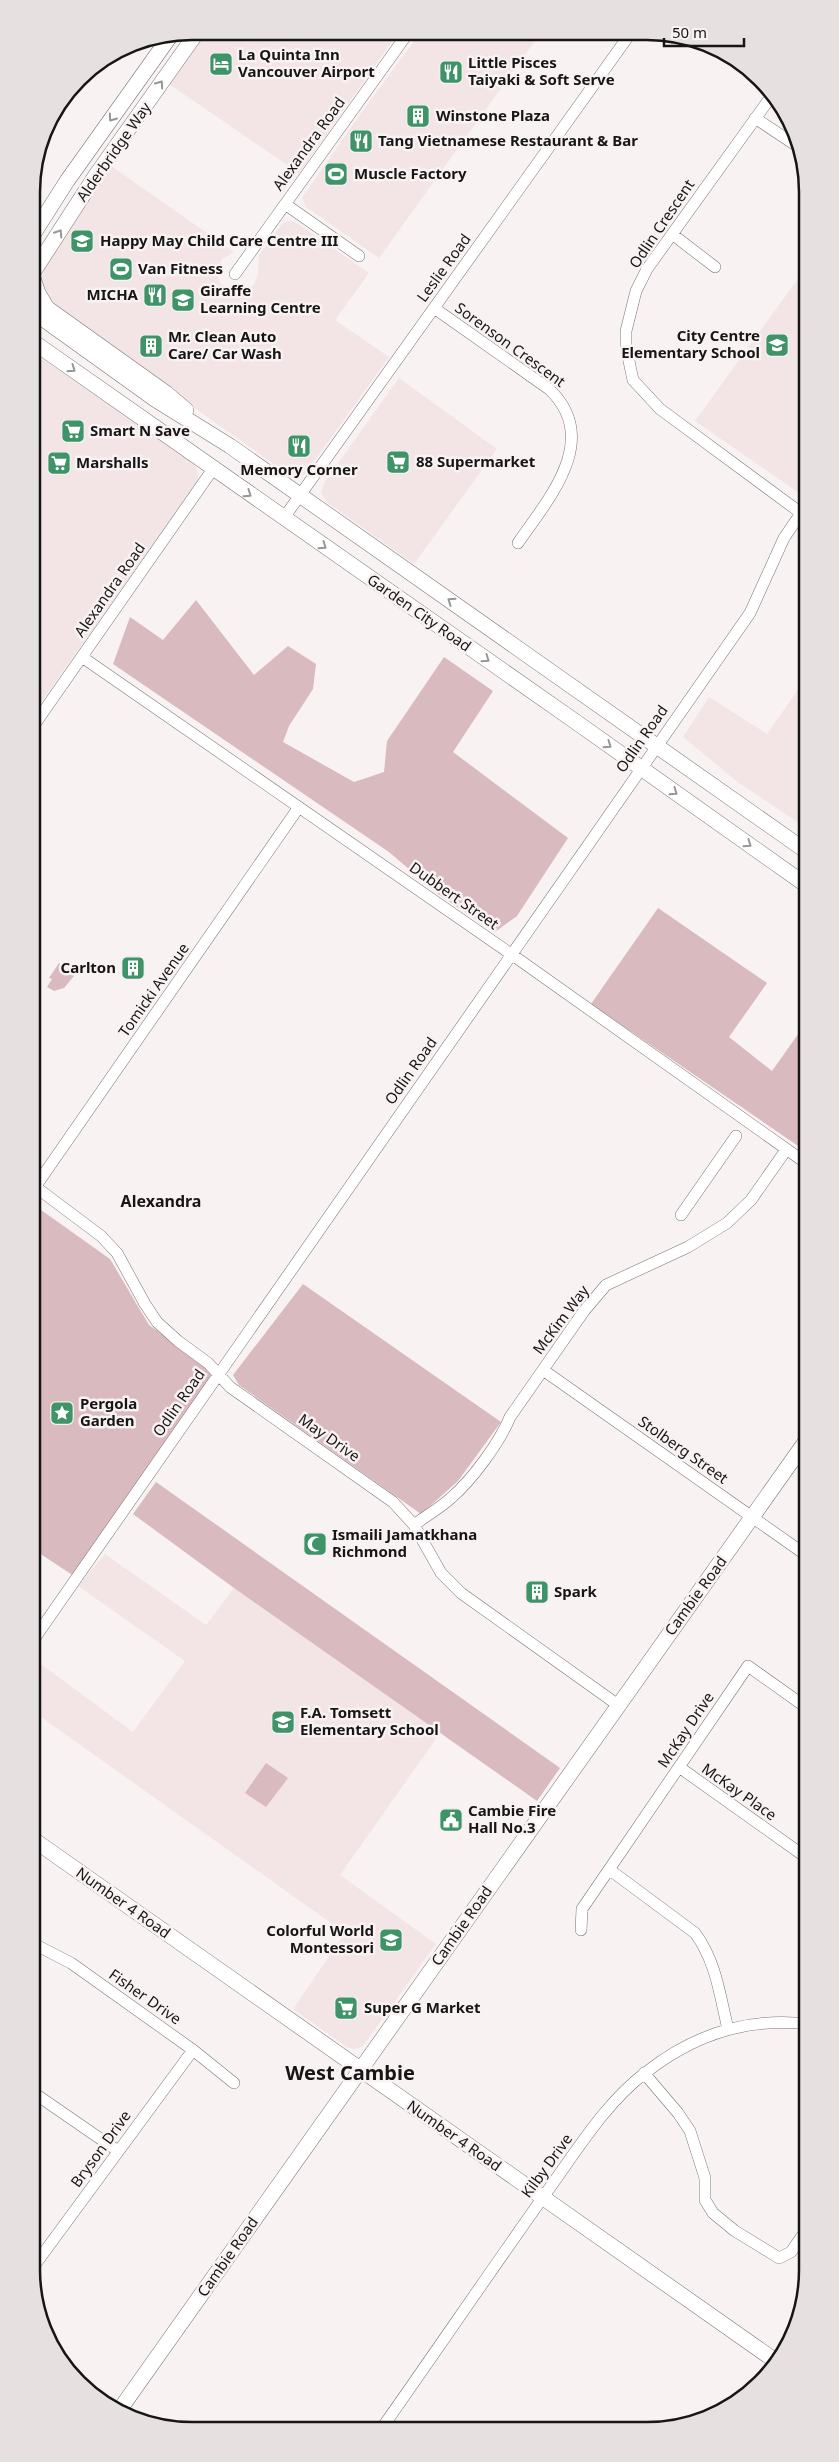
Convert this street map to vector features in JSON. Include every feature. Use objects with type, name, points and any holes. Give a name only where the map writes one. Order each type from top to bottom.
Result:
[{"type":"main road","name":"Alderbridge Way","points":[[40,262],[96,175],[192,40]]},
{"type":"main road","name":"Alderbridge Way","points":[[40,224],[67,182],[166,42]]},
{"type":"main road","points":[[40,298],[46,308],[166,393],[208,432]]},
{"type":"main road","name":"Garden City Road","points":[[40,317],[156,400],[208,432],[300,495],[799,846]]},
{"type":"main road","name":"Garden City Road","points":[[40,347],[799,880]]},
{"type":"main road","name":"Cambie Road","points":[[123,2405],[799,1451]]},
{"type":"main road","name":"Number 4 Road","points":[[40,1844],[771,2358]]},
{"type":"street","name":"Alexandra Road","points":[[235,274],[403,40]]},
{"type":"street","name":"Leslie Road","points":[[283,519],[626,40]]},
{"type":"street","name":"Odlin Crescent","points":[[768,100],[647,269],[636,291],[629,316],[626,347],[633,380],[660,409],[799,512]]},
{"type":"street","points":[[756,118],[790,141]]},
{"type":"street","points":[[285,204],[359,256]]},
{"type":"street","points":[[672,234],[715,267]]},
{"type":"street","name":"Sorenson Crescent","points":[[434,308],[549,389],[560,400],[567,411],[571,429],[569,463],[557,486],[518,543]]},
{"type":"street","name":"Alexandra Road","points":[[40,716],[213,469]]},
{"type":"street","name":"Odlin Road","points":[[40,1630],[510,954],[750,613],[784,538],[799,520]]},
{"type":"street","name":"Dubbert Street","points":[[82,656],[510,954],[799,1159]]},
{"type":"street","name":"Tomicki Avenue","points":[[40,1178],[299,807]]},
{"type":"street","points":[[681,1215],[736,1136]]},
{"type":"street","name":"McKim Way","points":[[414,1525],[452,1498],[469,1480],[584,1311],[606,1285],[688,1247],[727,1223],[751,1200],[786,1150]]},
{"type":"street","name":"May Drive","points":[[40,1191],[100,1236],[117,1253],[157,1322],[218,1374],[230,1387],[393,1502],[414,1525],[441,1573],[461,1593],[618,1705]]},
{"type":"street","name":"Stolberg Street","points":[[543,1370],[799,1549]]},
{"type":"street","name":"McKay Drive","points":[[581,1930],[582,1909],[748,1666],[799,1702]]},
{"type":"street","name":"McKay Place","points":[[679,1768],[799,1852]]},
{"type":"street","points":[[610,1870],[694,1934],[704,1946],[716,1980],[728,2029]]},
{"type":"street","name":"Fisher Drive","points":[[40,1947],[71,1964],[193,2050],[234,2083]]},
{"type":"street","name":"Kilby Drive","points":[[386,2422],[542,2198],[629,2086],[644,2073],[682,2048],[728,2029],[757,2022],[799,2023]]},
{"type":"street","name":"Bryson Drive","points":[[40,2255],[193,2050]]},
{"type":"street","points":[[644,2073],[678,2113],[690,2131],[705,2178],[705,2200],[721,2220],[780,2258],[791,2252],[799,2240]]},
{"type":"street","points":[[40,2097],[118,2151]]},
{"type":"shaded area","points":[[201,40],[393,40],[299,173],[169,84]]},
{"type":"shaded area","points":[[415,40],[536,40],[379,258],[306,207],[302,198]]},
{"type":"shaded area","points":[[111,166],[234,252],[222,259],[217,272],[220,283],[231,291],[241,292],[254,285],[258,274],[259,255],[282,224],[289,221],[295,222],[369,273],[335,320],[389,357],[305,474],[298,477],[289,475],[51,306],[41,281],[46,263]]},
{"type":"shaded area","name":"City Centre Elementary School","points":[[799,277],[799,493],[695,421]]},
{"type":"shaded area","points":[[40,357],[192,459],[190,462],[196,467],[197,482],[40,704]]},
{"type":"shaded area","points":[[399,378],[497,449],[414,564],[328,503],[321,493],[324,483]]},
{"type":"shaded area","points":[[196,600],[254,675],[288,646],[316,664],[313,689],[289,726],[283,742],[354,782],[384,772],[387,741],[444,657],[493,691],[453,752],[568,838],[517,916],[495,932],[438,894],[389,852],[113,664],[130,617],[163,640]]},
{"type":"shaded area","points":[[799,689],[799,823],[735,780],[683,737],[709,697],[767,734]]},
{"type":"shaded area","points":[[658,908],[767,983],[729,1037],[772,1071],[799,1033],[799,1147],[591,1004]]},
{"type":"shaded area","points":[[59,963],[74,976],[64,988],[54,991],[47,987],[52,979],[49,978]]},
{"type":"shaded area","points":[[40,1209],[110,1259],[149,1325],[215,1371],[74,1576],[40,1554]]},
{"type":"shaded area","points":[[303,1284],[501,1422],[458,1481],[421,1514],[239,1385],[233,1375]]},
{"type":"shaded area","points":[[156,1482],[560,1768],[537,1801],[234,1588],[133,1514]]},
{"type":"shaded area","name":"F.A. Tomsett Elementary School","points":[[105,1554],[206,1625],[234,1588],[440,1733],[340,1875],[436,1944],[363,2046],[355,2049],[347,2047],[293,2009],[345,1933],[40,1716],[40,1663],[133,1732],[185,1661],[78,1586]]},
{"type":"shaded area","points":[[266,1763],[288,1778],[266,1807],[245,1793]]},
{"type":"place","name":"La Quinta Inn Vancouver Airport","points":[[221,64]]},
{"type":"place","name":"Little Pisces Taiyaki & Soft Serve","points":[[451,72]]},
{"type":"place","name":"Winstone Plaza","points":[[418,116]]},
{"type":"place","name":"Tang Vietnamese Restaurant & Bar","points":[[361,141]]},
{"type":"place","name":"Muscle Factory","points":[[336,174]]},
{"type":"place","name":"Happy May Child Care Centre III","points":[[82,241]]},
{"type":"place","name":"Van Fitness","points":[[121,269]]},
{"type":"place","name":"MICHA","points":[[155,295]]},
{"type":"place","name":"Giraffe Learning Centre","points":[[183,300]]},
{"type":"place","name":"City Centre Elementary School","points":[[777,345]]},
{"type":"place","name":"Mr. Clean Auto Care/ Car Wash","points":[[151,346]]},
{"type":"place","name":"Smart N Save","points":[[73,431]]},
{"type":"place","name":"Memory Corner","points":[[299,446]]},
{"type":"place","name":"88 Supermarket","points":[[398,462]]},
{"type":"place","name":"Marshalls","points":[[59,463]]},
{"type":"place","name":"Carlton","points":[[133,968]]},
{"type":"place","name":"Pergola Garden","points":[[62,1413]]},
{"type":"place","name":"Ismaili Jamatkhana Richmond","points":[[315,1544]]},
{"type":"place","name":"Spark","points":[[537,1592]]},
{"type":"place","name":"F.A. Tomsett Elementary School","points":[[283,1722]]},
{"type":"place","name":"Cambie Fire Hall No.3","points":[[451,1820]]},
{"type":"place","name":"Colorful World Montessori","points":[[391,1940]]},
{"type":"place","name":"Super G Market","points":[[346,2008]]},
{"type":"district","name":"Alexandra","points":[[161,1201]]},
{"type":"district","name":"West Cambie","points":[[350,2073]]}]
